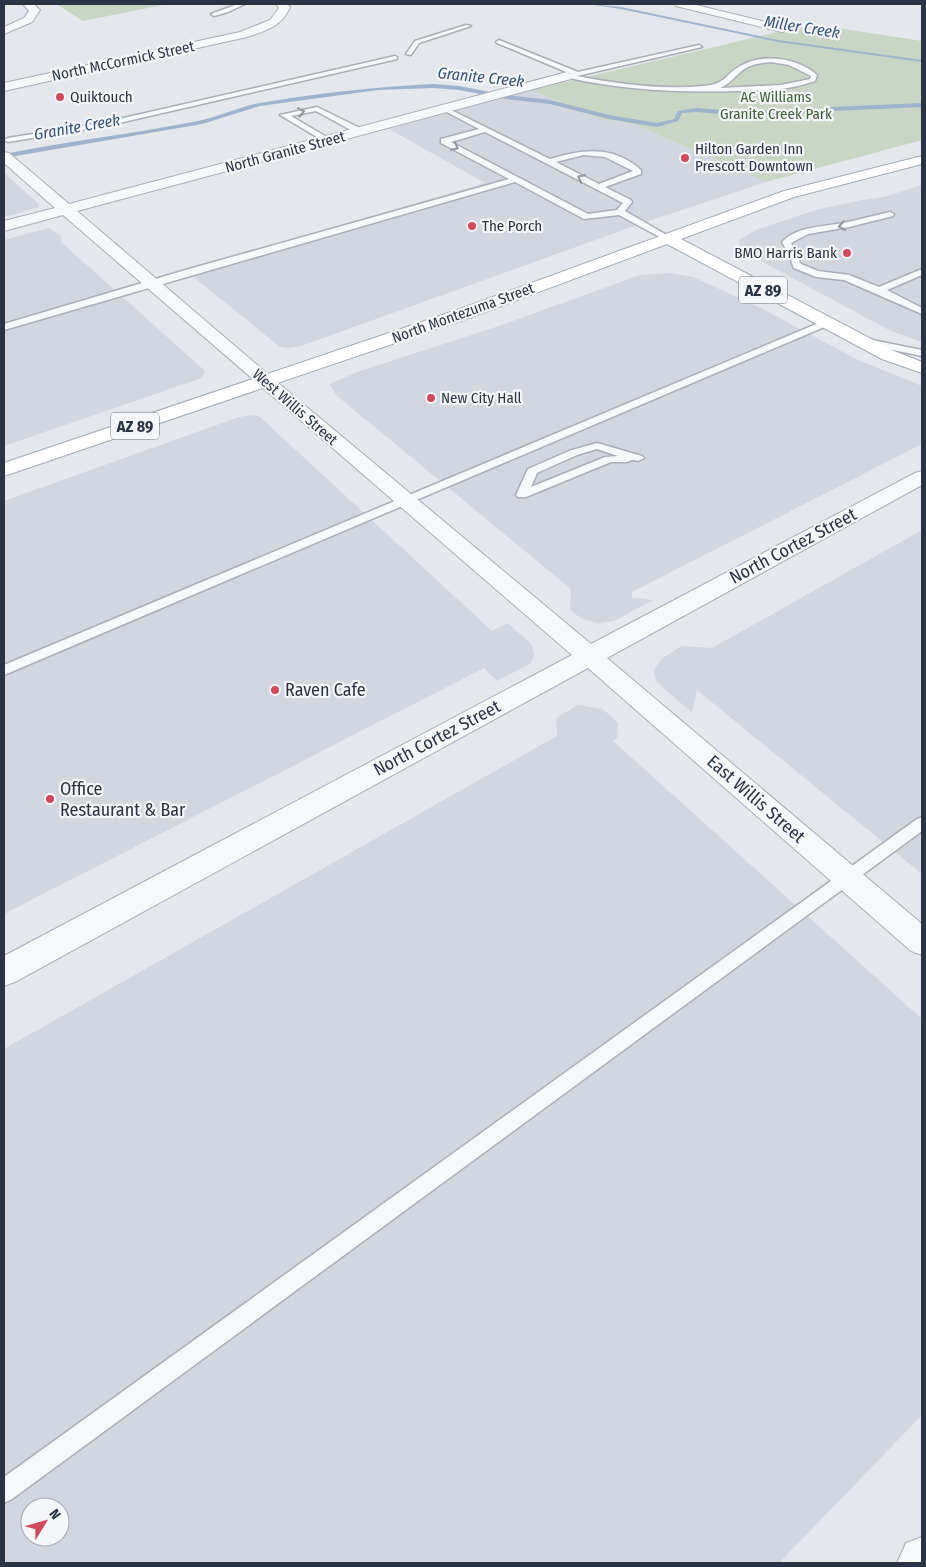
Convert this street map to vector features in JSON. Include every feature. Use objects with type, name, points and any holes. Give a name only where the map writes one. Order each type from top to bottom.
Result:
[{"type":"main road","name":"North Montezuma Street","points":[[4,470],[463,314],[789,194],[922,160]]},
{"type":"main road","name":"AZ 89","points":[[668,238],[708,261],[888,355],[922,368]]},
{"type":"street","points":[[6,30],[28,20],[35,10],[28,4]]},
{"type":"street","name":"North McCormick Street","points":[[4,87],[243,35],[270,26],[282,16],[285,7],[281,4]]},
{"type":"street","points":[[680,4],[782,29]]},
{"type":"street","name":"North Granite Street","points":[[4,226],[572,75]]},
{"type":"street","name":"West Willis Street","points":[[4,156],[68,209],[151,283],[406,502],[589,656]]},
{"type":"street","name":"North Cortez Street","points":[[4,972],[922,477]]},
{"type":"street","name":"East Willis Street","points":[[589,656],[922,942]]},
{"type":"street","points":[[918,1563],[922,1559]]},
{"type":"lane","points":[[214,14],[242,4]]},
{"type":"lane","points":[[409,54],[417,42],[468,26]]},
{"type":"lane","points":[[499,42],[572,75],[644,88],[708,91],[769,88],[804,83],[813,80],[814,75],[808,69],[791,64],[773,61],[756,62],[746,65],[721,85],[682,89]]},
{"type":"lane","points":[[572,75],[699,46]]},
{"type":"lane","points":[[8,140],[106,124],[395,58]]},
{"type":"lane","points":[[327,141],[284,115],[317,109],[360,132]]},
{"type":"lane","points":[[445,109],[628,202],[620,212]]},
{"type":"lane","points":[[486,130],[444,141],[587,216],[620,212],[668,238]]},
{"type":"lane","points":[[549,162],[589,150],[603,152],[632,165],[638,172],[598,187]]},
{"type":"lane","points":[[4,327],[516,179]]},
{"type":"lane","points":[[789,247],[786,242],[794,235],[890,214]]},
{"type":"lane","points":[[795,261],[797,266],[816,274],[846,277],[922,310]]},
{"type":"lane","points":[[879,290],[922,272]]},
{"type":"lane","points":[[4,670],[406,502],[826,323]]},
{"type":"lane","points":[[859,340],[922,353]]},
{"type":"lane","points":[[604,453],[638,458],[608,468],[558,490],[522,495],[541,477],[582,459],[604,453]]},
{"type":"lane","points":[[4,1491],[922,824]]},
{"type":"shaded area","points":[[531,90],[597,118],[636,125],[766,182],[651,220],[301,346],[289,348],[280,347],[185,270],[485,183],[389,129]]},
{"type":"shaded area","points":[[4,173],[39,204],[39,207],[4,216]]},
{"type":"shaded area","points":[[922,185],[922,342],[891,331],[740,250],[739,240],[756,230],[816,210],[884,197]]},
{"type":"shaded area","points":[[49,228],[61,236],[61,242],[204,370],[204,375],[199,379],[4,446],[4,240]]},
{"type":"shaded area","points":[[671,273],[693,277],[763,309],[856,359],[922,386],[922,444],[632,592],[632,598],[653,600],[614,621],[598,623],[582,619],[570,610],[571,589],[336,395],[330,384],[357,372],[496,327],[640,275]]},
{"type":"shaded area","points":[[252,415],[260,417],[492,631],[508,623],[532,645],[534,655],[530,664],[497,681],[484,668],[4,914],[4,501],[239,417]]},
{"type":"shaded area","points":[[922,530],[922,874],[697,690],[692,713],[657,682],[654,671],[661,659],[682,646],[712,648]]},
{"type":"shaded area","points":[[578,705],[603,709],[618,723],[617,738],[613,741],[922,1019],[922,1415],[779,1563],[4,1563],[4,1049],[557,736],[556,718]]},
{"type":"green space","points":[[56,4],[168,4],[83,21]]},
{"type":"green space","name":"AC Williams Granite Creek Park","points":[[812,24],[922,41],[922,140],[766,182],[636,125],[597,118],[531,90]]},
{"type":"waterway","name":"Miller Creek","points":[[589,4],[621,8],[778,41],[922,61]]},
{"type":"waterway","name":"Granite Creek","points":[[4,156],[202,122],[259,105],[378,88],[433,86],[459,88],[506,97],[550,102],[609,117],[657,125],[676,120],[680,112],[696,110],[733,113],[817,112],[832,109],[922,105]]},
{"type":"place","name":"Quiktouch","points":[[60,97]]},
{"type":"place","name":"Hilton Garden Inn Prescott Downtown","points":[[685,158]]},
{"type":"place","name":"The Porch","points":[[472,226]]},
{"type":"place","name":"BMO Harris Bank","points":[[847,253]]},
{"type":"place","name":"New City Hall","points":[[431,398]]},
{"type":"place","name":"Raven Cafe","points":[[275,690]]},
{"type":"place","name":"Office Restaurant & Bar","points":[[50,799]]}]
